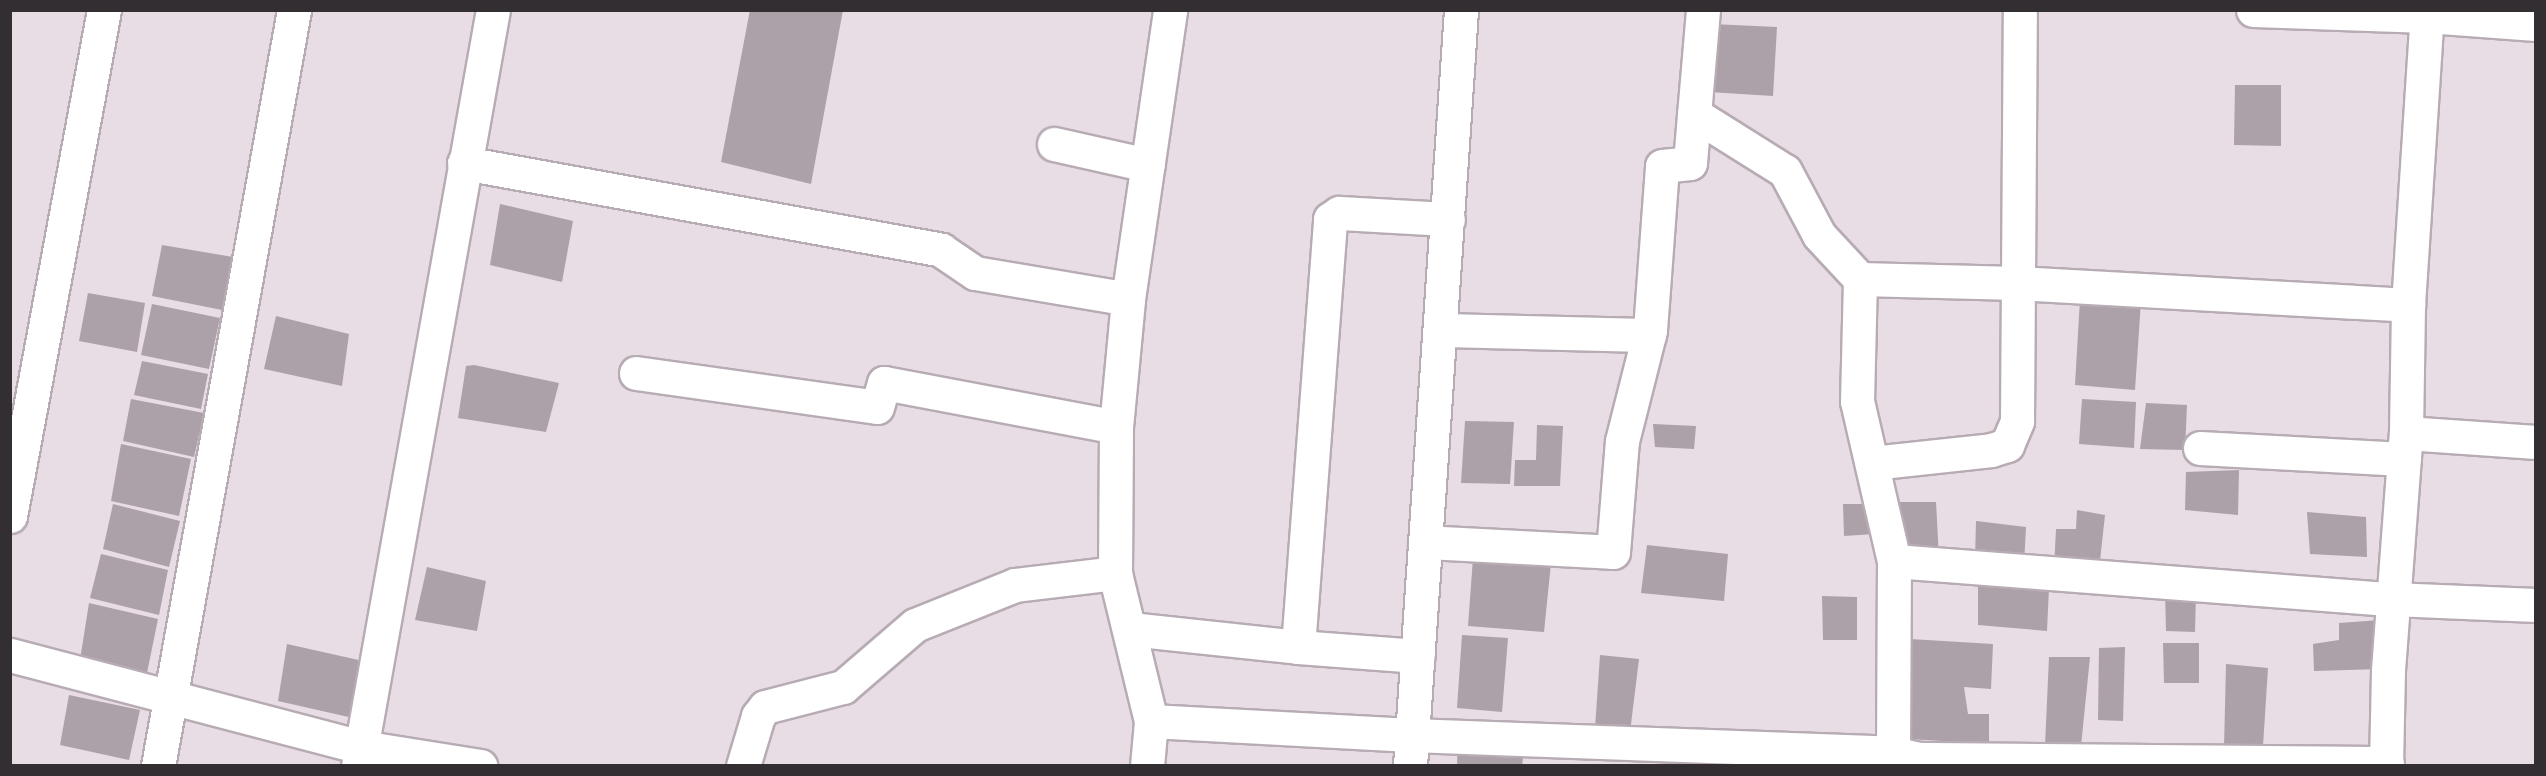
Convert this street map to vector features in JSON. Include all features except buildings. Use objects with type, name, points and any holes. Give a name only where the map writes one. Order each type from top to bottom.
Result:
[{"type":"street","points":[[10,516],[104,10]]},
{"type":"street","points":[[158,765],[294,10]]},
{"type":"street","points":[[359,756],[493,10]]},
{"type":"street","points":[[1148,765],[1151,721],[1115,573],[1116,427],[1128,299],[1170,10]]},
{"type":"street","points":[[1411,750],[1461,10]]},
{"type":"street","points":[[1425,542],[1613,552],[1622,441],[1649,335],[1662,166],[1690,164],[1703,10]]},
{"type":"street","points":[[1872,463],[1991,450],[2007,445],[2017,421],[2020,10]]},
{"type":"street","points":[[2253,10],[2427,13],[2535,24]]},
{"type":"street","points":[[1151,721],[1411,750],[1910,759],[2386,764],[2392,599],[2405,446],[2408,305],[2427,13]]},
{"type":"street","points":[[1694,114],[1785,171],[1819,235],[1860,279],[1857,402],[1894,561],[1910,759]]},
{"type":"street","points":[[1054,144],[1148,165]]},
{"type":"street","points":[[464,164],[941,250],[975,273],[1128,299]]},
{"type":"street","points":[[1298,647],[1330,219],[1339,213],[1448,219]]},
{"type":"street","points":[[1860,279],[2017,283],[2408,305]]},
{"type":"street","points":[[1440,330],[1649,335]]},
{"type":"street","points":[[636,373],[877,407],[884,383],[1116,427]]},
{"type":"street","points":[[2200,448],[2535,442]]},
{"type":"street","points":[[1894,561],[2392,599],[2535,605]]},
{"type":"street","points":[[743,765],[758,716],[765,708],[843,687],[915,625],[1015,585],[1115,573]]},
{"type":"street","points":[[1130,629],[1298,647],[1418,656]]},
{"type":"street","points":[[10,656],[171,697],[359,756],[480,765]]}]
